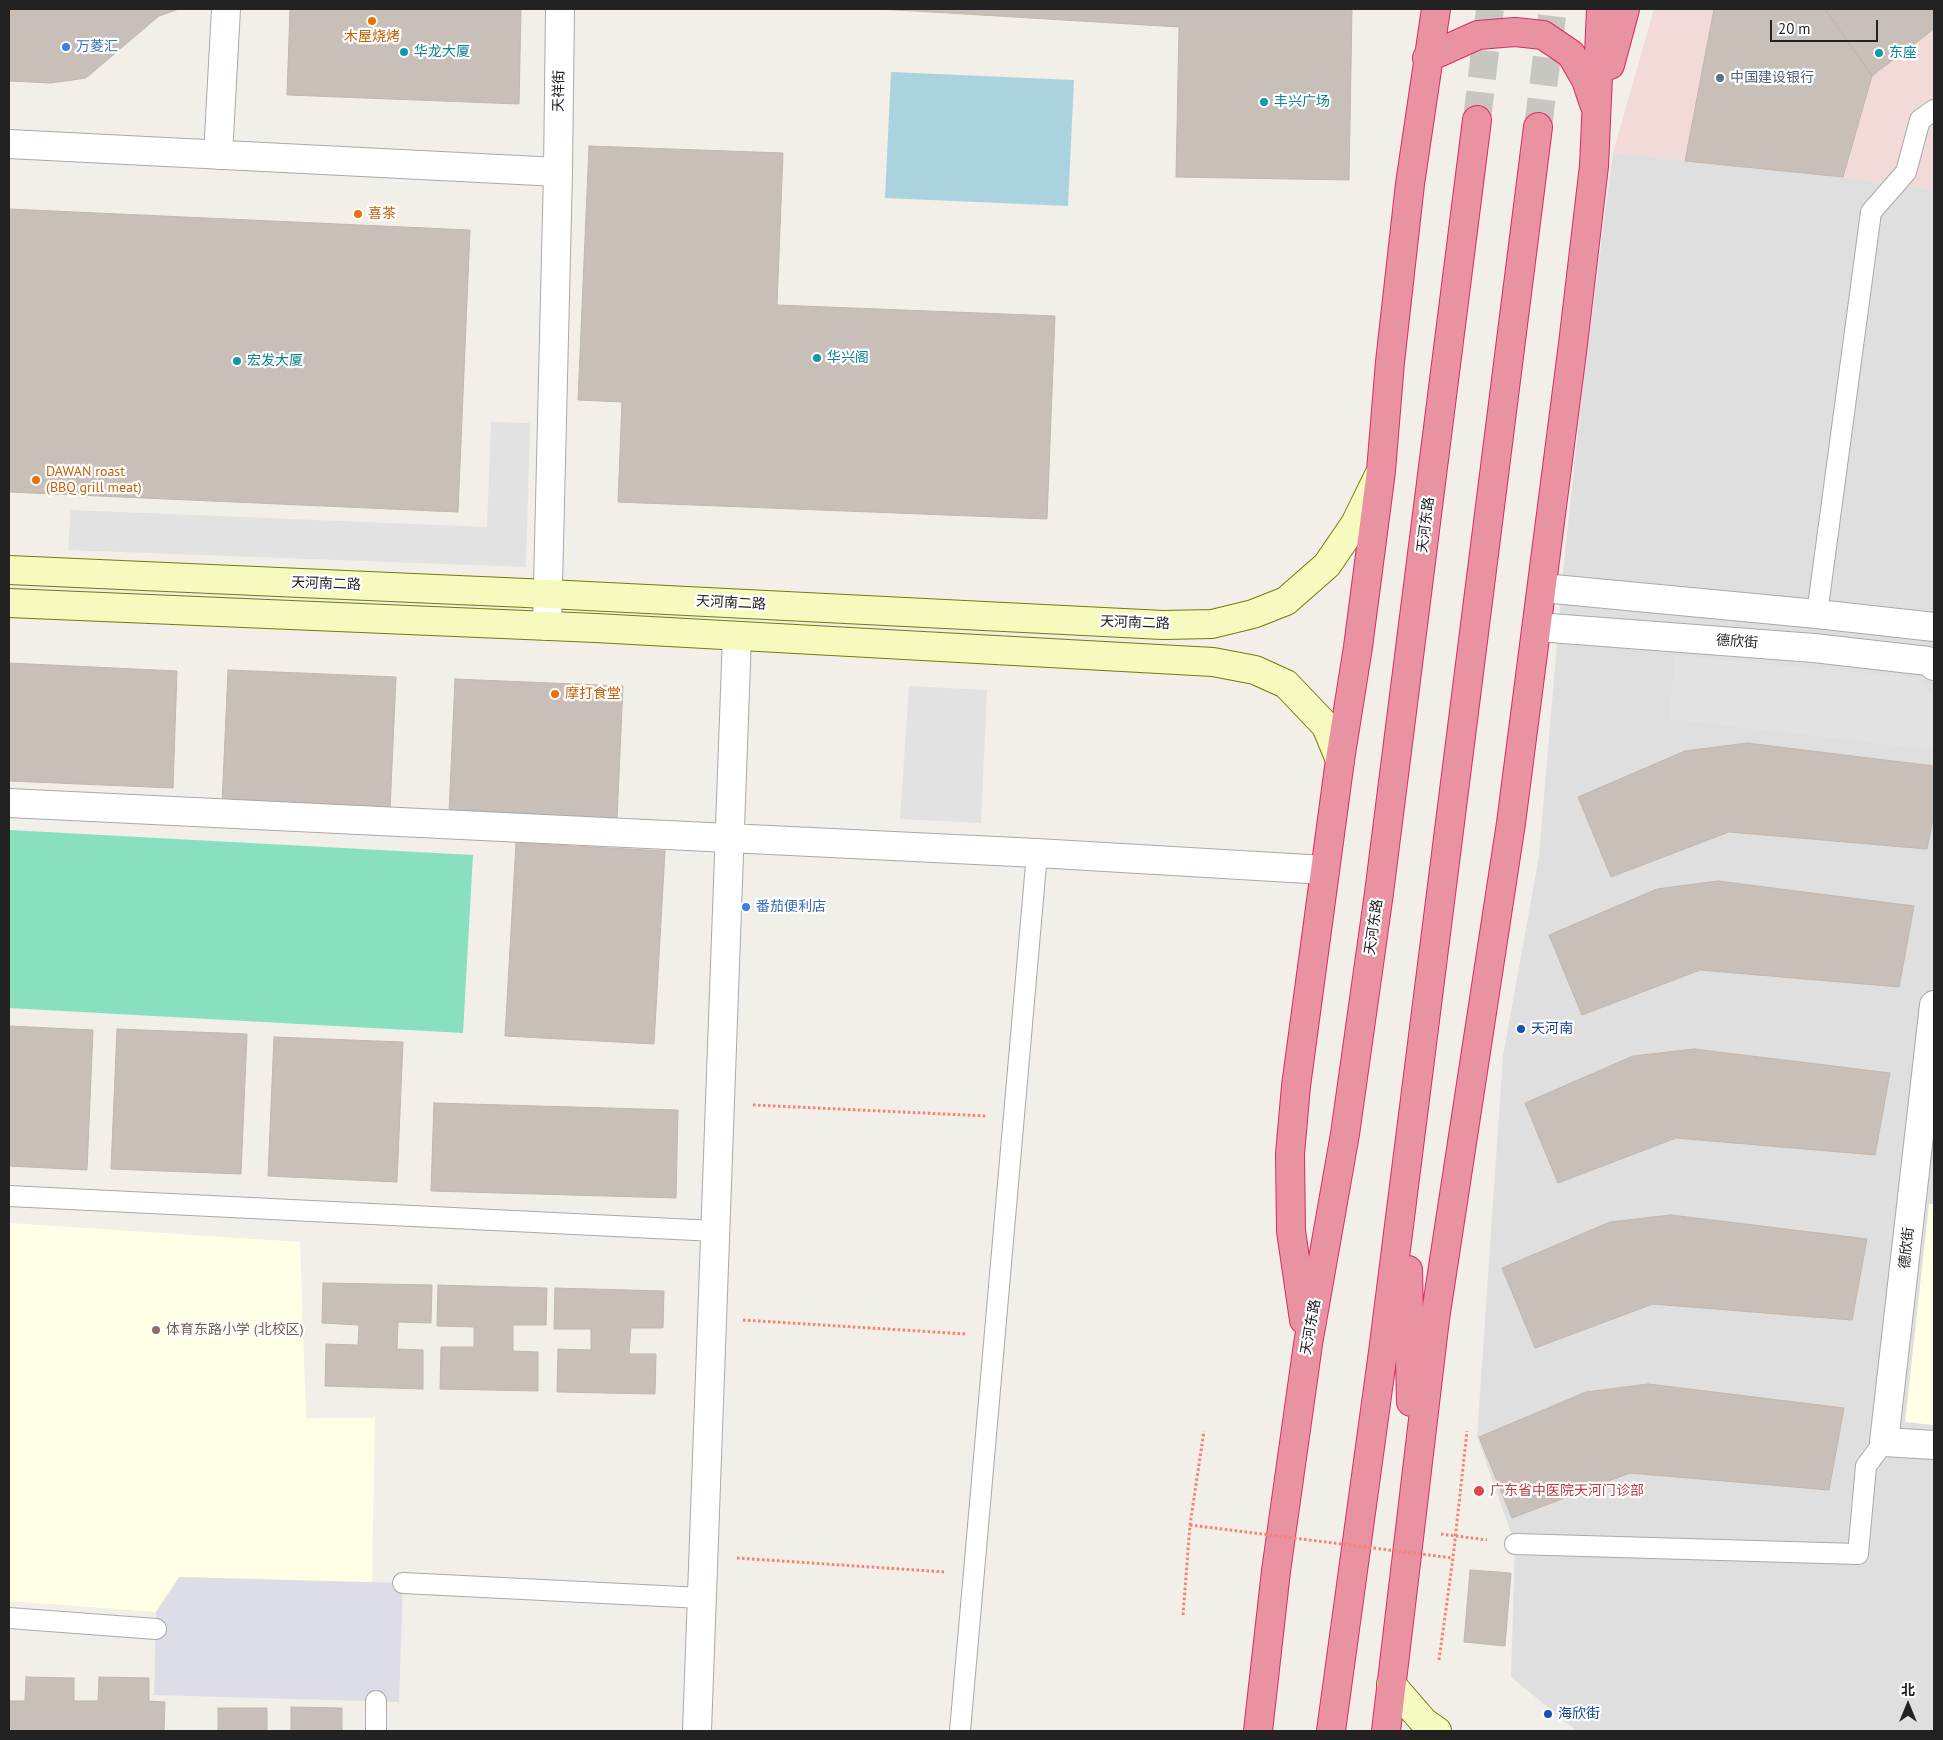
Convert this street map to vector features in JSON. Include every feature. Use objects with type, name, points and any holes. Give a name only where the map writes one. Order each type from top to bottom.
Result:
[{"type":"highway","points":[[1308,1344],[1291,1232],[1290,1154],[1296,1086],[1381,471],[1390,362],[1409,192],[1427,58],[1436,9]]},
{"type":"highway","points":[[1386,1731],[1436,1309],[1486,990],[1543,588],[1588,225],[1598,112],[1601,9]]},
{"type":"highway","points":[[1598,112],[1625,9]]},
{"type":"highway","points":[[1427,58],[1478,35],[1515,32],[1543,35],[1571,54],[1586,80],[1598,112]]},
{"type":"highway","name":"天河东路","points":[[1257,1729],[1276,1571],[1308,1344],[1345,1134],[1378,902],[1477,120]]},
{"type":"highway","points":[[1331,1731],[1370,1451],[1538,127]]},
{"type":"highway","points":[[1405,1175],[1413,1496]]},
{"type":"street","points":[[218,155],[226,9]]},
{"type":"street","name":"天祥街","points":[[547,626],[560,9]]},
{"type":"street","points":[[9,144],[558,172]]},
{"type":"street","name":"天河南二路","points":[[9,570],[548,594],[1163,625],[1212,624],[1253,614],[1286,601],[1327,565],[1356,524],[1381,471]]},
{"type":"street","points":[[1543,588],[1934,627]]},
{"type":"street","points":[[9,603],[547,626],[1213,662],[1255,670],[1286,684],[1326,726],[1340,760]]},
{"type":"street","points":[[1814,648],[1818,614]]},
{"type":"street","name":"德欣街","points":[[1537,627],[1814,648],[1928,661],[1934,666]]},
{"type":"street","points":[[697,1731],[737,636]]},
{"type":"street","points":[[9,803],[1325,870]]},
{"type":"street","name":"德欣街","points":[[1884,1442],[1934,1004]]},
{"type":"street","points":[[1884,1442],[1934,1445]]},
{"type":"street","points":[[1391,1684],[1424,1722],[1437,1731]]},
{"type":"lane","points":[[1818,614],[1871,212],[1906,172],[1920,120],[1934,110]]},
{"type":"lane","points":[[960,1731],[1037,854]]},
{"type":"lane","points":[[9,1196],[715,1231]]},
{"type":"lane","points":[[1515,1544],[1858,1554],[1866,1466],[1884,1442]]},
{"type":"lane","points":[[403,1583],[702,1598]]},
{"type":"lane","points":[[9,1618],[156,1629]]},
{"type":"lane","points":[[376,1701],[376,1731]]},
{"type":"path","points":[[720,1103],[1014,1117]]},
{"type":"path","points":[[712,1318],[995,1335]]},
{"type":"path","points":[[1183,1615],[1190,1525],[1204,1431]]},
{"type":"path","points":[[1439,1660],[1453,1558],[1467,1431]]},
{"type":"path","points":[[1190,1525],[1453,1558]]},
{"type":"path","points":[[1409,1530],[1515,1544]]},
{"type":"path","points":[[704,1555],[974,1574]]},
{"type":"shaded area","points":[[1654,9],[1934,9],[1934,190],[1843,177],[1613,153]]},
{"type":"shaded area","points":[[1613,153],[1843,177],[1934,190],[1934,1731],[1577,1731],[1511,1677],[1515,1544],[1477,1437],[1503,1056],[1539,856],[1563,572],[1583,383]]},
{"type":"shaded area","points":[[491,422],[530,423],[526,567],[68,550],[71,510],[487,527]]},
{"type":"shaded area","points":[[1675,655],[1919,678],[1934,697],[1934,750],[1669,719]]},
{"type":"shaded area","points":[[909,686],[987,690],[981,823],[900,819]]},
{"type":"shaded area","points":[[1929,1204],[1934,1204],[1934,1425],[1905,1422]]},
{"type":"shaded area","name":"体育东路小学 (北校区)","points":[[9,1223],[300,1242],[306,1418],[375,1418],[372,1583],[180,1577],[156,1612],[9,1601]]},
{"type":"shaded area","points":[[179,1577],[403,1583],[399,1702],[154,1695],[156,1612]]},
{"type":"green space","points":[[9,830],[473,855],[463,1033],[9,1008]]},
{"type":"water","points":[[891,72],[1074,80],[1068,206],[885,198]]},
{"type":"building","name":"万菱汇","points":[[9,9],[179,9],[159,16],[86,78],[51,83],[9,81]]},
{"type":"building","name":"华龙大厦","points":[[290,9],[521,9],[519,104],[287,95]]},
{"type":"building","points":[[873,9],[915,9],[915,11]]},
{"type":"building","name":"丰兴广场","points":[[915,9],[1352,9],[1349,180],[1176,177],[1179,27],[915,11]]},
{"type":"building","points":[[1714,9],[1825,9],[1872,76],[1843,177],[1685,161]]},
{"type":"building","name":"东座","points":[[1825,9],[1934,9],[1934,29],[1872,76]]},
{"type":"building","name":"华兴阁","points":[[589,146],[783,153],[777,305],[1055,316],[1047,519],[618,502],[622,402],[578,400]]},
{"type":"building","name":"宏发大厦","points":[[9,209],[470,230],[458,512],[9,492]]},
{"type":"building","points":[[9,663],[177,671],[173,788],[9,781]]},
{"type":"building","points":[[228,670],[396,677],[390,810],[222,804]]},
{"type":"building","points":[[455,679],[623,686],[617,819],[449,813]]},
{"type":"building","points":[[1747,743],[1934,766],[1934,813],[1927,849],[1729,832],[1611,877],[1578,797],[1685,751]]},
{"type":"building","points":[[516,843],[665,851],[654,1044],[505,1036]]},
{"type":"building","points":[[1718,881],[1914,906],[1899,987],[1700,970],[1582,1015],[1549,935],[1657,889]]},
{"type":"building","points":[[9,1026],[93,1030],[87,1170],[9,1166]]},
{"type":"building","points":[[117,1029],[247,1034],[241,1174],[111,1169]]},
{"type":"building","points":[[274,1037],[403,1042],[397,1182],[268,1176]]},
{"type":"building","points":[[1694,1049],[1890,1073],[1875,1155],[1676,1138],[1558,1183],[1525,1103],[1633,1056]]},
{"type":"building","points":[[434,1103],[678,1110],[676,1198],[431,1191]]},
{"type":"building","points":[[1671,1215],[1867,1239],[1852,1320],[1653,1304],[1535,1348],[1502,1268],[1610,1222]]},
{"type":"building","points":[[323,1283],[432,1285],[431,1323],[398,1322],[397,1349],[423,1350],[423,1389],[325,1386],[326,1344],[358,1345],[359,1325],[322,1323]]},
{"type":"building","points":[[438,1285],[547,1288],[546,1325],[513,1325],[513,1351],[538,1352],[538,1391],[440,1389],[441,1347],[474,1347],[474,1327],[437,1326]]},
{"type":"building","points":[[555,1288],[664,1291],[663,1328],[631,1328],[629,1354],[656,1354],[655,1394],[557,1392],[558,1349],[591,1350],[591,1329],[554,1329]]},
{"type":"building","points":[[1648,1384],[1844,1408],[1829,1490],[1630,1473],[1512,1518],[1479,1437],[1586,1392]]},
{"type":"building","points":[[1470,1570],[1511,1573],[1505,1646],[1464,1642]]},
{"type":"building","points":[[26,1677],[74,1678],[74,1701],[98,1701],[99,1677],[149,1678],[149,1701],[165,1702],[164,1731],[9,1731],[9,1701],[25,1701]]},
{"type":"building","points":[[291,1707],[342,1708],[342,1731],[291,1731]]},
{"type":"building","points":[[218,1708],[267,1708],[267,1731],[218,1731]]},
{"type":"tunnel","points":[[1477,120],[1490,9]]},
{"type":"tunnel","points":[[1538,127],[1553,9]]},
{"type":"place","name":"木屋烧烤","points":[[372,21]]},
{"type":"place","name":"万菱汇","points":[[66,47]]},
{"type":"place","name":"华龙大厦","points":[[404,52]]},
{"type":"place","name":"东座","points":[[1879,53]]},
{"type":"place","name":"中国建设银行","points":[[1720,78]]},
{"type":"place","name":"丰兴广场","points":[[1264,102]]},
{"type":"place","name":"喜茶","points":[[358,214]]},
{"type":"place","name":"华兴阁","points":[[817,358]]},
{"type":"place","name":"宏发大厦","points":[[237,361]]},
{"type":"place","name":"DAWAN roast (BBQ grill meat)","points":[[36,480]]},
{"type":"place","name":"摩打食堂","points":[[555,694]]},
{"type":"place","name":"番茄便利店","points":[[746,907]]},
{"type":"place","name":"天河南","points":[[1521,1029]]},
{"type":"place","name":"体育东路小学 (北校区)","points":[[156,1330]]},
{"type":"place","name":"广东省中医院天河门诊部","points":[[1479,1491]]},
{"type":"place","name":"海欣街","points":[[1548,1714]]}]
